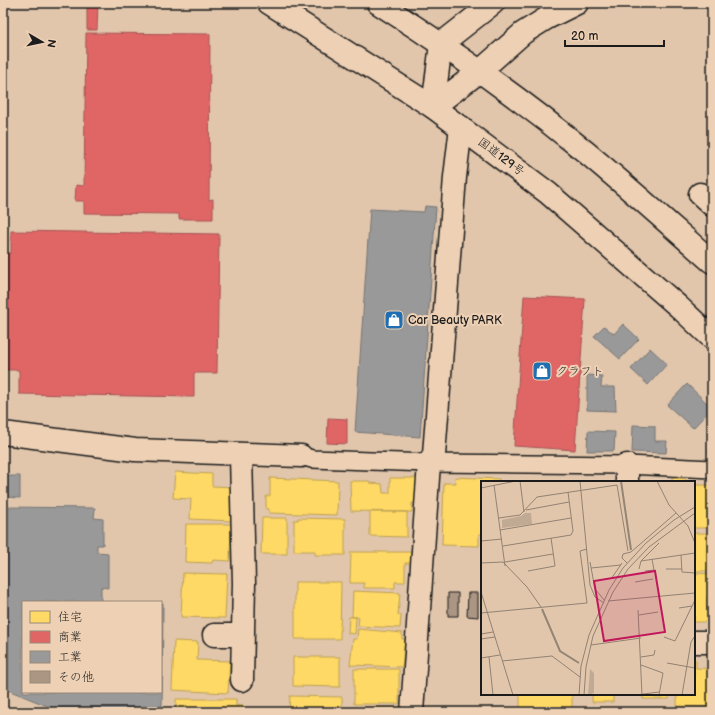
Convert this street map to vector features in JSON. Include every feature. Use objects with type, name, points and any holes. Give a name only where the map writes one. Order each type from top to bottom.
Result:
[{"type":"main road","name":"国道129号","points":[[269,3],[461,127],[548,193],[679,307],[712,338]]},
{"type":"main road","points":[[378,3],[480,71],[583,149],[712,262]]},
{"type":"main road","points":[[432,107],[441,44],[493,3]]},
{"type":"main road","points":[[432,107],[480,71],[523,33],[547,18],[577,3]]},
{"type":"main road","points":[[412,712],[428,463],[434,455],[455,177],[461,127]]},
{"type":"main road","points":[[3,434],[135,450],[301,456]]},
{"type":"main road","points":[[241,454],[244,583],[242,680]]},
{"type":"main road","points":[[214,634],[242,635]]},
{"type":"main road","points":[[695,642],[712,642]]},
{"type":"lane","points":[[301,456],[312,459],[428,463],[627,474],[712,469]]},
{"type":"building: 住宅","points":[[175,472],[212,474],[212,486],[235,487],[233,521],[190,519],[191,499],[173,498]]},
{"type":"building: 住宅","points":[[455,477],[499,479],[499,481],[481,481],[481,534],[479,534],[479,546],[442,545],[444,483],[456,483]]},
{"type":"building: 住宅","points":[[270,478],[338,481],[337,515],[269,513],[269,509],[266,509],[266,496],[270,496]]},
{"type":"building: 住宅","points":[[390,478],[417,478],[417,504],[412,503],[412,512],[351,511],[350,481],[369,481],[370,483],[382,484],[383,493],[390,493]]},
{"type":"building: 住宅","points":[[672,478],[686,479],[686,481],[672,481]]},
{"type":"building: 住宅","points":[[695,485],[712,485],[712,528],[695,528]]},
{"type":"building: 住宅","points":[[370,512],[407,512],[407,537],[370,536]]},
{"type":"building: 住宅","points":[[262,518],[287,518],[287,554],[261,554]]},
{"type":"building: 住宅","points":[[298,518],[345,519],[345,555],[315,555],[315,551],[294,551],[294,520],[298,520]]},
{"type":"building: 住宅","points":[[186,524],[231,524],[230,561],[213,560],[212,563],[185,562]]},
{"type":"building: 住宅","points":[[695,533],[712,533],[712,571],[695,571]]},
{"type":"building: 住宅","points":[[351,552],[412,552],[412,563],[405,563],[405,582],[395,582],[395,588],[364,588],[364,583],[350,583]]},
{"type":"building: 住宅","points":[[183,573],[227,574],[225,618],[181,617]]},
{"type":"building: 住宅","points":[[695,573],[712,574],[712,596],[707,596],[707,622],[695,622]]},
{"type":"building: 住宅","points":[[295,582],[341,582],[340,639],[295,639]]},
{"type":"building: 住宅","points":[[353,591],[400,593],[398,615],[401,615],[400,628],[358,626],[359,617],[352,617]]},
{"type":"building: 住宅","points":[[349,617],[356,617],[355,634],[348,633]]},
{"type":"building: 住宅","points":[[358,629],[402,633],[402,639],[405,639],[402,667],[350,665],[353,639],[357,639]]},
{"type":"building: 住宅","points":[[174,641],[198,642],[197,660],[230,661],[228,693],[172,690]]},
{"type":"building: 住宅","points":[[293,657],[340,657],[340,687],[293,686]]},
{"type":"building: 住宅","points":[[695,660],[696,668],[712,669],[712,707],[677,706],[677,695],[695,695]]},
{"type":"building: 住宅","points":[[354,669],[399,669],[399,704],[354,704]]},
{"type":"building: 住宅","points":[[520,695],[572,695],[572,712],[520,712]]},
{"type":"building: 住宅","points":[[592,695],[613,695],[613,702],[592,702]]},
{"type":"building: 住宅","points":[[643,695],[669,695],[669,699],[643,699]]},
{"type":"building: 住宅","points":[[290,696],[342,697],[342,712],[289,711]]},
{"type":"building: 住宅","points":[[176,699],[236,699],[236,706],[243,705],[243,712],[176,712]]},
{"type":"building: 住宅","points":[[352,707],[395,708],[395,712],[352,712]]},
{"type":"building: 商業","points":[[87,3],[98,3],[97,30],[87,30]]},
{"type":"building: 商業","points":[[86,33],[210,34],[209,200],[213,199],[213,219],[179,219],[179,214],[84,213],[84,201],[75,201],[76,185],[84,186]]},
{"type":"building: 商業","points":[[11,231],[219,234],[217,373],[194,373],[194,397],[19,394],[19,370],[3,370],[3,253],[11,253]]},
{"type":"building: 商業","points":[[524,296],[585,299],[575,450],[514,446]]},
{"type":"building: 商業","points":[[328,418],[347,419],[347,444],[327,443]]},
{"type":"building: 工業","points":[[425,206],[436,207],[420,437],[355,432],[370,209],[424,212]]},
{"type":"building: 工業","points":[[623,324],[639,339],[620,359],[594,336],[604,326],[614,334]]},
{"type":"building: 工業","points":[[650,348],[667,364],[648,385],[631,369]]},
{"type":"building: 工業","points":[[587,375],[602,376],[601,387],[615,387],[616,411],[587,410]]},
{"type":"building: 工業","points":[[687,384],[712,408],[693,428],[667,405]]},
{"type":"building: 工業","points":[[633,425],[655,426],[655,441],[667,441],[666,453],[632,452]]},
{"type":"building: 工業","points":[[588,431],[615,432],[614,451],[587,451]]},
{"type":"building: 工業","points":[[712,437],[712,454],[708,453]]},
{"type":"building: 工業","points":[[3,476],[20,476],[20,498],[6,497],[6,487],[3,488]]},
{"type":"building: 工業","points":[[3,507],[95,508],[94,518],[103,519],[103,545],[97,545],[97,552],[108,553],[108,588],[101,587],[101,601],[22,601],[22,693],[162,693],[163,603],[162,712],[62,712],[3,688]]},
{"type":"building: 工業","points":[[589,711],[658,712],[589,712]]},
{"type":"building: その他","points":[[448,593],[458,593],[458,616],[448,616]]},
{"type":"building: その他","points":[[468,593],[478,593],[478,617],[467,616]]},
{"type":"place","name":"Car Beauty PARK","points":[[394,320]]},
{"type":"place","name":"クラフト","points":[[542,371]]}]
